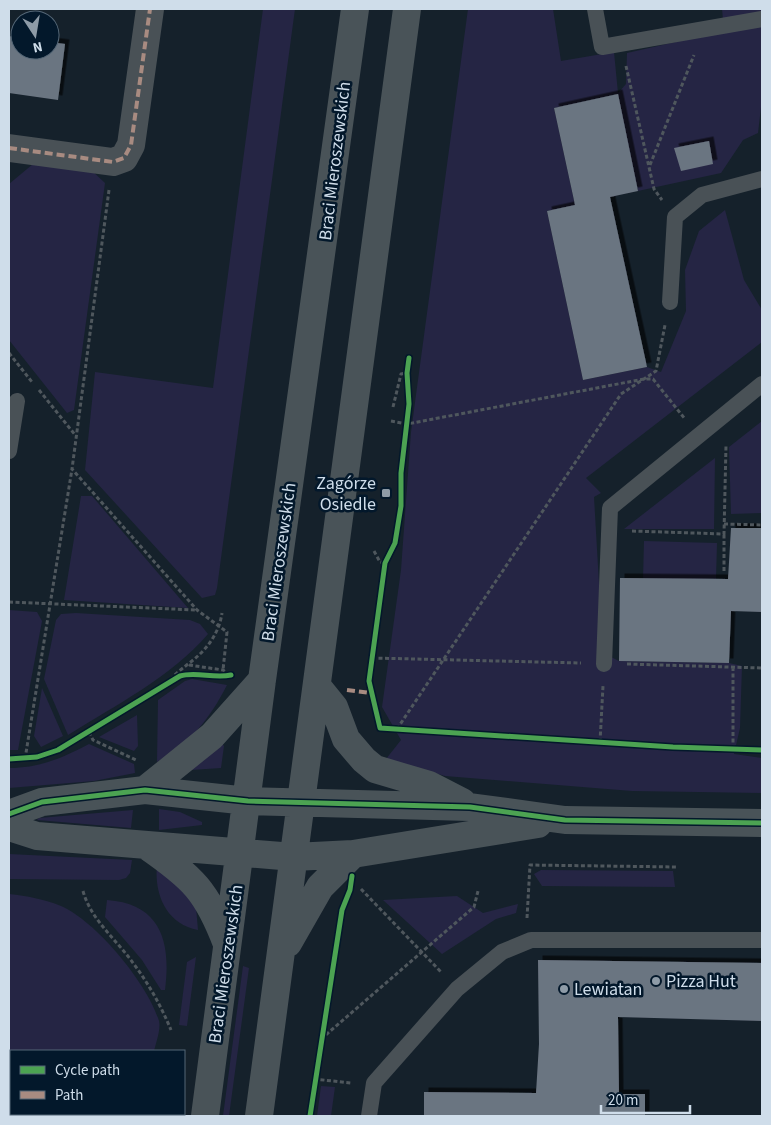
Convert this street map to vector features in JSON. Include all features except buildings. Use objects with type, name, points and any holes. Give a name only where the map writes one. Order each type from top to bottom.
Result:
[{"type":"main road","name":"Braci Mieroszewskich","points":[[206,1116],[248,801],[262,680],[355,9]]},
{"type":"main road","points":[[260,1116],[300,803],[407,9]]},
{"type":"main road","points":[[145,790],[212,736],[262,680]]},
{"type":"main road","points":[[317,686],[334,707],[346,740],[375,769],[428,785],[470,806]]},
{"type":"main road","points":[[9,814],[42,802],[145,790],[248,801],[470,806],[565,820],[762,823]]},
{"type":"main road","points":[[9,827],[37,836],[294,857],[353,854],[565,820]]},
{"type":"main road","points":[[146,845],[178,867],[199,888],[214,911],[228,947]]},
{"type":"main road","points":[[282,953],[320,886],[353,854]]},
{"type":"street","points":[[9,148],[113,162],[124,158],[131,145],[150,9]]},
{"type":"lane","points":[[595,9],[602,47],[762,19]]},
{"type":"lane","points":[[670,302],[675,217],[702,195],[732,185],[762,179]]},
{"type":"lane","points":[[604,664],[610,508],[762,384]]},
{"type":"lane","points":[[9,451],[17,400]]},
{"type":"lane","points":[[369,1116],[374,1083],[457,989],[502,952],[531,940],[762,940]]},
{"type":"path","points":[[649,166],[705,29]]},
{"type":"path","points":[[621,44],[654,189],[675,217]]},
{"type":"path","points":[[25,759],[72,469],[113,162]]},
{"type":"path","points":[[397,729],[621,394],[656,371],[670,302]]},
{"type":"path","points":[[9,353],[76,437]]},
{"type":"path","points":[[393,408],[401,374],[407,375]]},
{"type":"path","points":[[391,421],[407,421],[644,379],[653,379],[678,411]]},
{"type":"path","points":[[406,434],[407,421]]},
{"type":"path","points":[[713,424],[726,440],[724,571]]},
{"type":"path","points":[[72,469],[197,610],[227,632],[223,670],[188,665]]},
{"type":"path","points":[[724,524],[762,525]]},
{"type":"path","points":[[610,530],[724,534]]},
{"type":"path","points":[[374,551],[380,562],[385,563],[388,556]]},
{"type":"path","points":[[9,602],[197,610]]},
{"type":"path","points":[[171,680],[177,671],[188,665],[215,638],[220,628],[222,613]]},
{"type":"path","points":[[372,658],[442,662],[576,663]]},
{"type":"path","points":[[600,742],[604,664],[762,668]]},
{"type":"path","points":[[733,667],[733,749]]},
{"type":"path","points":[[171,680],[185,674]]},
{"type":"path","points":[[218,677],[231,675]]},
{"type":"path","points":[[89,732],[93,740],[137,760]]},
{"type":"path","points":[[527,925],[530,865],[678,867]]},
{"type":"path","points":[[361,889],[444,975]]},
{"type":"path","points":[[83,891],[88,907],[133,963],[158,1000],[171,1030]]},
{"type":"path","points":[[321,1040],[474,906],[478,891]]},
{"type":"path","points":[[314,1080],[340,1083]]},
{"type":"shaded area","points":[[263,9],[295,9],[217,588],[215,595],[202,598],[85,470],[95,372],[213,388]]},
{"type":"shaded area","points":[[468,9],[553,9],[561,61],[614,52],[618,93],[626,84],[627,53],[724,31],[722,9],[762,9],[762,99],[758,133],[743,140],[721,173],[638,191],[617,94],[554,108],[575,205],[547,211],[583,380],[647,367],[661,372],[686,311],[685,270],[699,231],[725,210],[744,280],[762,310],[762,342],[586,478],[601,493],[594,497],[603,653],[619,661],[729,663],[742,666],[740,728],[734,754],[762,758],[762,793],[632,791],[445,776],[386,759],[401,740],[382,707],[401,570],[411,432]]},
{"type":"shaded area","points":[[39,159],[89,168],[105,183],[74,410],[67,413],[9,340],[9,184]]},
{"type":"shaded area","points":[[762,421],[762,513],[731,514],[729,447]]},
{"type":"shaded area","points":[[715,458],[714,529],[624,529]]},
{"type":"shaded area","points":[[81,496],[92,496],[188,608],[64,600]]},
{"type":"shaded area","points":[[644,541],[717,543],[716,579],[643,579]]},
{"type":"shaded area","points":[[9,610],[37,612],[42,621],[18,750],[9,750]]},
{"type":"shaded area","points":[[76,613],[190,620],[200,624],[208,634],[177,664],[160,677],[68,735],[44,679],[56,620],[61,614]]},
{"type":"shaded area","points":[[192,679],[227,685],[213,709],[198,729],[180,746],[157,762],[158,700],[185,681]]},
{"type":"shaded area","points":[[42,688],[63,736],[41,747],[34,736]]},
{"type":"shaded area","points":[[137,715],[138,746],[134,751],[99,737]]},
{"type":"shaded area","points":[[219,740],[224,746],[221,768],[191,770]]},
{"type":"shaded area","points":[[89,744],[134,764],[135,773],[94,781],[9,788],[9,768],[41,764],[69,754]]},
{"type":"shaded area","points":[[159,809],[180,812],[202,822],[202,825],[159,830]]},
{"type":"shaded area","points":[[133,810],[131,828],[37,820],[39,818]]},
{"type":"shaded area","points":[[9,854],[132,860],[130,873],[126,878],[119,880],[9,879]]},
{"type":"shaded area","points":[[157,865],[168,870],[196,907],[198,930],[187,927],[178,921],[164,906],[158,887]]},
{"type":"shaded area","points":[[541,870],[673,871],[675,887],[542,886],[534,874]]},
{"type":"shaded area","points":[[9,894],[48,901],[75,914],[90,925],[119,955],[132,972],[153,1006],[159,1024],[154,1050],[10,1050],[9,1071]]},
{"type":"shaded area","points":[[457,896],[483,913],[518,904],[516,913],[496,919],[442,954],[383,900]]},
{"type":"shaded area","points":[[107,900],[126,903],[140,909],[151,918],[159,929],[164,942],[166,957],[165,990],[161,990],[142,960],[105,917]]},
{"type":"shaded area","points":[[196,957],[187,1026],[179,1025],[187,962]]},
{"type":"shaded area","points":[[243,966],[249,968],[229,1116],[223,1116]]},
{"type":"shaded area","points":[[321,1086],[335,1087],[331,1116],[317,1116]]},
{"type":"shaded area","points":[[37,1115],[144,1115],[143,1116]]},
{"type":"marked path","points":[[9,148],[113,162],[124,158],[131,145],[150,9]]},
{"type":"marked path","points":[[347,690],[370,693]]},
{"type":"cycle path","points":[[409,358],[407,373],[409,404],[401,473],[401,506],[395,543],[385,563],[369,681],[380,728],[673,747],[762,750]]},
{"type":"cycle path","points":[[9,759],[37,757],[58,750],[180,676],[192,674],[231,675]]},
{"type":"cycle path","points":[[9,814],[42,802],[145,790],[248,801],[470,807],[565,820],[762,823]]},
{"type":"cycle path","points":[[310,1116],[342,910],[350,890],[352,876]]},
{"type":"place","name":"Zagórze Osiedle","points":[[386,493]]},
{"type":"place","name":"Pizza Hut","points":[[656,981]]},
{"type":"place","name":"Lewiatan","points":[[564,989]]}]
